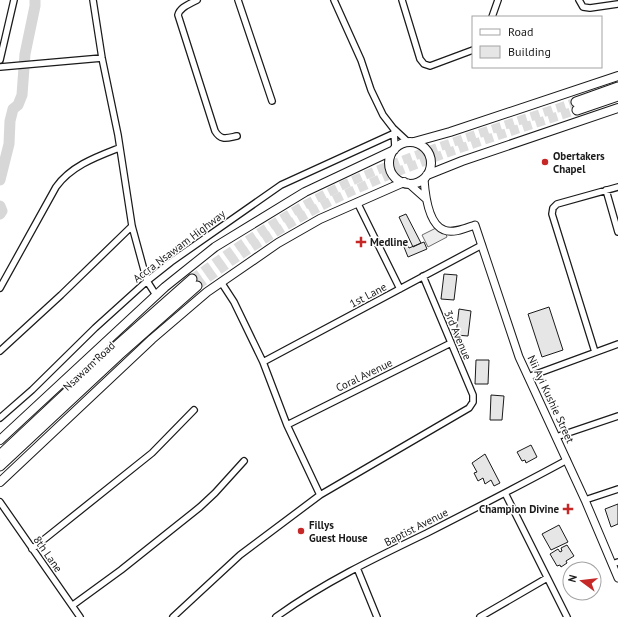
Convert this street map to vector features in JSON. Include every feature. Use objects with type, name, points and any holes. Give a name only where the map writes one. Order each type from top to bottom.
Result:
[{"type":"highway","points":[[618,87],[576,106],[618,96]]},
{"type":"highway","name":"Nsawam Road","points":[[0,455],[108,354],[194,283],[146,330],[0,466]]},
{"type":"main road","points":[[0,440],[156,295],[215,248],[305,192],[395,149],[403,143],[461,128],[618,76]]},
{"type":"main road","points":[[0,482],[152,339],[207,292],[278,243],[320,219],[357,202],[406,183],[414,183],[462,160],[618,108]]},
{"type":"main road","points":[[411,142],[424,147],[429,152],[431,165],[425,177]]},
{"type":"main road","points":[[395,149],[390,161],[390,169],[395,176],[406,183]]},
{"type":"street","points":[[0,60],[14,0]]},
{"type":"street","points":[[93,0],[132,226],[147,281],[156,295]]},
{"type":"street","points":[[197,0],[182,8],[178,15],[215,131],[218,136],[224,138],[237,136]]},
{"type":"street","points":[[238,0],[272,101]]},
{"type":"street","points":[[334,0],[361,60],[371,90],[384,115],[395,131],[411,142]]},
{"type":"street","points":[[403,0],[420,59],[424,64],[430,66],[472,50]]},
{"type":"street","points":[[492,16],[498,0]]},
{"type":"street","points":[[579,0],[583,7],[590,8],[618,4]]},
{"type":"street","points":[[0,67],[102,58]]},
{"type":"street","points":[[395,131],[395,149]]},
{"type":"street","name":"Accra Nsawam Highway","points":[[0,418],[32,390],[95,328],[147,281],[171,262],[281,185],[395,131]]},
{"type":"street","points":[[0,288],[61,180],[82,164],[119,148]]},
{"type":"street","points":[[425,177],[426,199]]},
{"type":"street","points":[[406,183],[426,199]]},
{"type":"street","points":[[595,352],[552,214],[553,208],[557,204],[618,186]]},
{"type":"street","points":[[606,190],[618,232]]},
{"type":"street","name":"Nii Ayi Kushie Street","points":[[426,199],[437,225],[444,230],[454,231],[475,225],[510,332],[528,377],[615,564],[618,578]]},
{"type":"street","points":[[357,202],[400,289]]},
{"type":"street","points":[[0,351],[61,295],[132,226]]},
{"type":"street","name":"1st Lane","points":[[263,362],[482,245]]},
{"type":"street","name":"3rd Avenue","points":[[320,495],[469,408],[473,402],[473,395],[423,276]]},
{"type":"street","points":[[174,617],[240,555],[320,495],[287,425],[263,362],[234,302],[221,282]]},
{"type":"street","name":"Coral Avenue","points":[[287,425],[451,343]]},
{"type":"street","points":[[528,377],[618,344]]},
{"type":"street","points":[[32,549],[152,453],[194,410]]},
{"type":"street","points":[[556,437],[618,416]]},
{"type":"street","name":"Baptist Avenue","points":[[276,617],[313,592],[357,568],[567,460]]},
{"type":"street","points":[[73,605],[121,570],[200,507],[244,461]]},
{"type":"street","points":[[585,500],[618,489]]},
{"type":"street","points":[[505,493],[567,617]]},
{"type":"street","name":"8th Lane","points":[[0,502],[80,617]]},
{"type":"street","points":[[357,568],[377,617]]},
{"type":"street","points":[[480,617],[547,578]]},
{"type":"shaded area","points":[[438,227],[441,233],[445,231],[447,237],[428,247],[422,235]]},
{"type":"building","points":[[406,214],[421,243],[413,247],[399,217]]},
{"type":"building","points":[[424,242],[427,249],[408,257],[404,247],[408,246],[409,248]]},
{"type":"building","points":[[444,274],[457,275],[454,300],[441,299]]},
{"type":"building","points":[[549,307],[563,350],[542,357],[528,314]]},
{"type":"building","points":[[459,309],[471,311],[468,336],[456,335]]},
{"type":"building","points":[[476,360],[489,360],[488,384],[475,384]]},
{"type":"building","points":[[491,395],[504,396],[502,420],[490,420]]},
{"type":"building","points":[[531,445],[537,457],[526,463],[525,460],[522,461],[517,452]]},
{"type":"building","points":[[485,454],[500,483],[494,486],[491,480],[485,484],[483,478],[478,481],[474,473],[477,472],[472,463]]},
{"type":"building","points":[[618,504],[618,524],[611,527],[605,509]]},
{"type":"building","points":[[559,525],[568,542],[551,550],[542,534]]},
{"type":"building","points":[[567,545],[574,556],[566,561],[562,561],[561,567],[560,565],[557,566],[550,554],[558,549],[560,552],[562,551],[561,548]]},
{"type":"waterway","points":[[0,180],[9,144],[10,121],[13,109],[18,105],[22,95],[25,54],[35,0]]},
{"type":"waterway","points":[[0,206],[2,211],[0,214]]},
{"type":"tunnel","points":[[192,279],[270,226],[310,202],[352,181],[379,169],[435,149],[576,102]]},
{"type":"tunnel","points":[[197,286],[237,257],[278,231],[343,195],[444,154],[577,110]]},
{"type":"place","name":"Obertakers Chapel","points":[[545,162]]},
{"type":"place","name":"Medline","points":[[361,242]]},
{"type":"place","name":"Champion Divine","points":[[568,509]]},
{"type":"place","name":"Fillys Guest House","points":[[301,531]]}]
